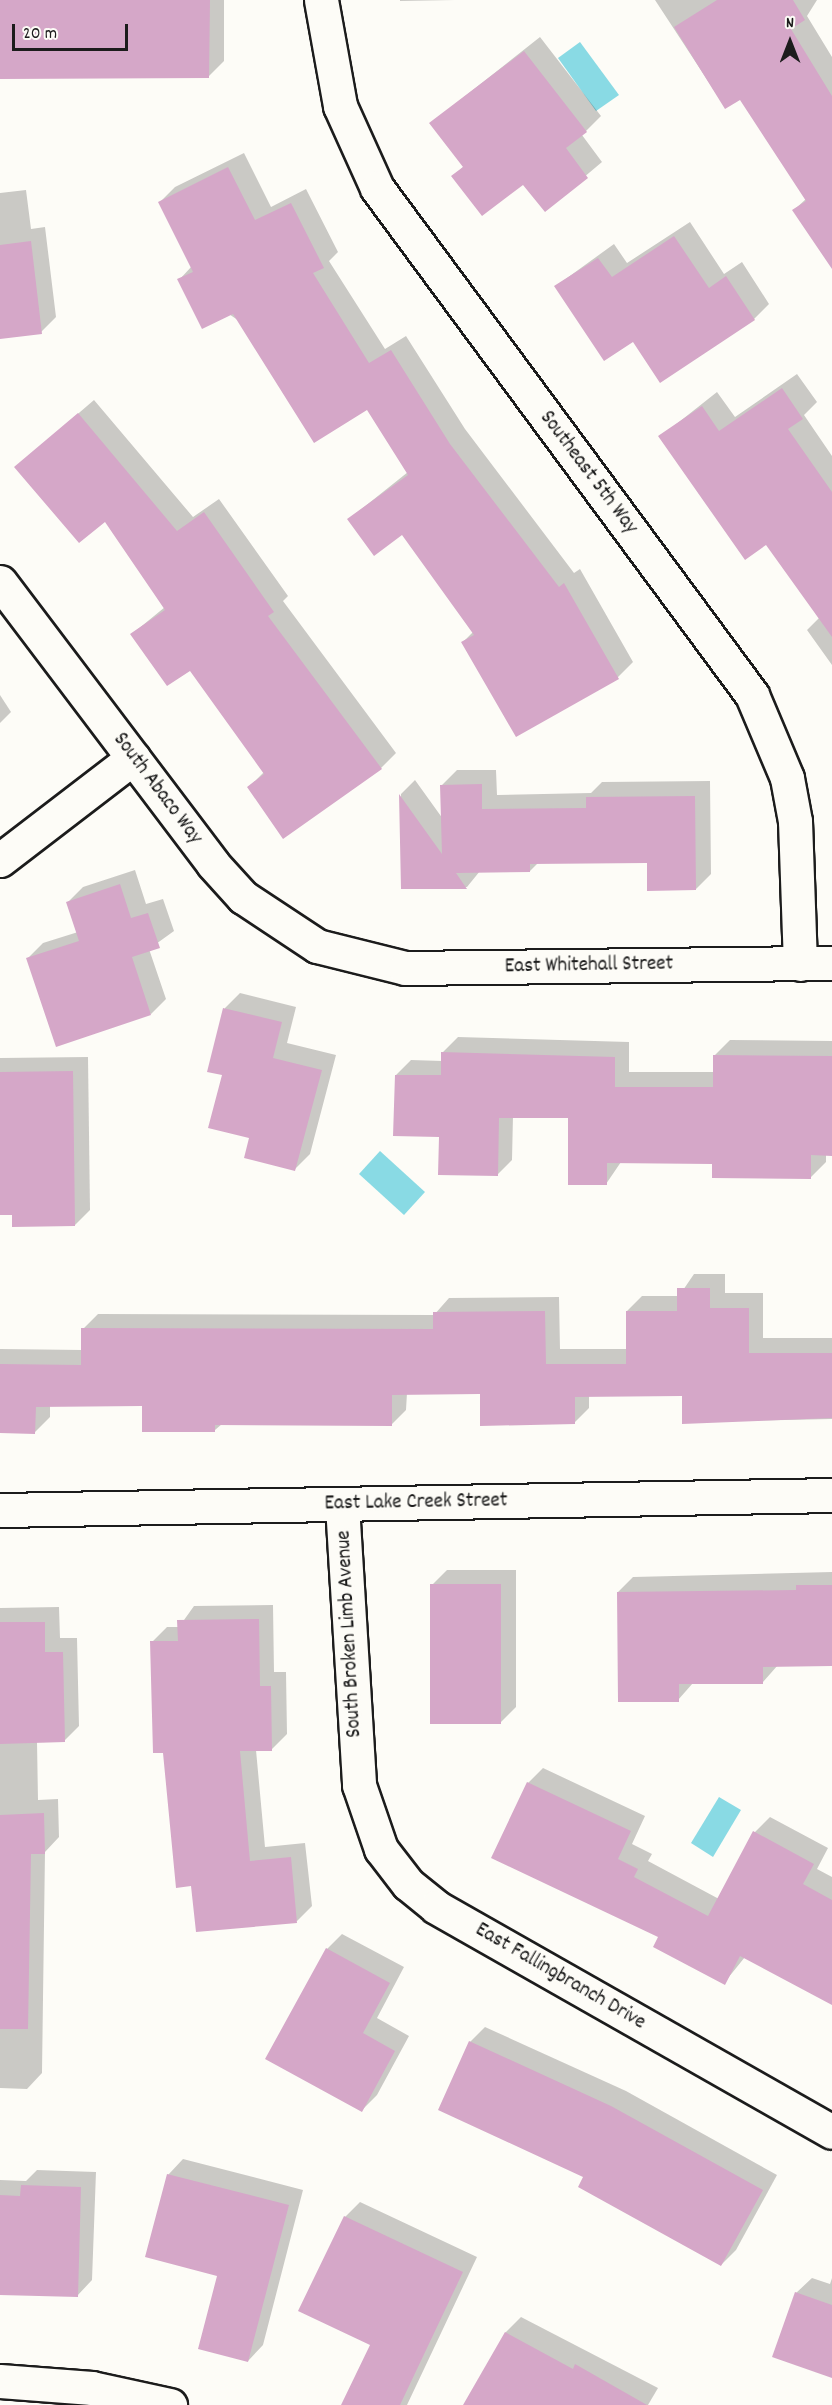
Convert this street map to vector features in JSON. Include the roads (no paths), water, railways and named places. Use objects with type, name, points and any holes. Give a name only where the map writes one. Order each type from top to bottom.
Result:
[{"type":"street","name":"Southeast 5th Way","points":[[321,0],[340,106],[377,188],[757,705],[787,778],[795,821],[800,964]]},
{"type":"street","name":"South Abaco Way","points":[[0,582],[133,758],[243,897],[279,925],[347,957]]},
{"type":"street","points":[[0,860],[133,758]]},
{"type":"street","name":"East Whitehall Street","points":[[347,957],[405,968],[832,963]]},
{"type":"street","name":"East Lake Creek Street","points":[[0,1510],[832,1495]]},
{"type":"street","name":"South Broken Limb Avenue","points":[[342,1505],[358,1762]]},
{"type":"street","name":"East Fallingbranch Drive","points":[[358,1762],[365,1811],[381,1848],[408,1884],[436,1907],[832,2132]]},
{"type":"street","points":[[0,2382],[92,2388],[170,2405]]},
{"type":"water","points":[[580,42],[619,95],[596,111],[558,58]]},
{"type":"water","points":[[380,1151],[425,1192],[404,1215],[359,1174]]},
{"type":"water","points":[[719,1797],[741,1810],[713,1857],[691,1843]]}]
